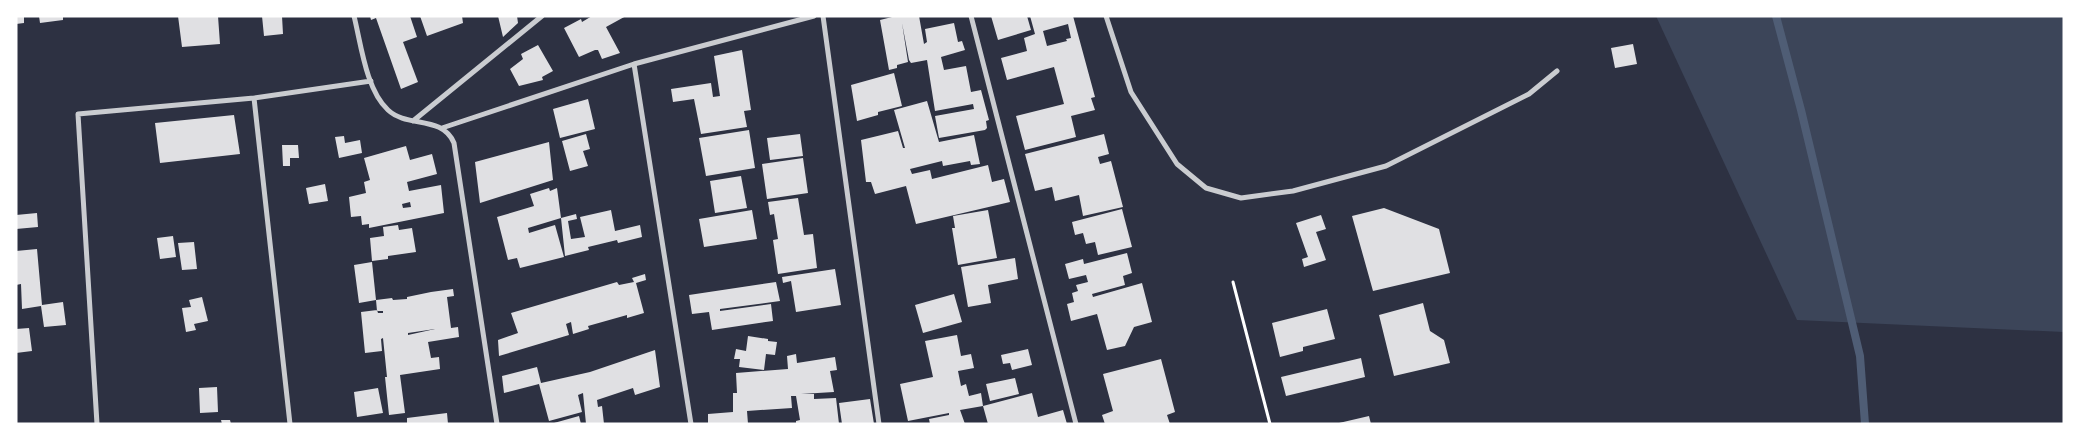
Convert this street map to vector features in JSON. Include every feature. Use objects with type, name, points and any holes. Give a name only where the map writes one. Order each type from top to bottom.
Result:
[{"type":"street","points":[[354,16],[371,81],[377,96],[386,108],[392,114],[442,128],[451,137],[454,144],[497,424]]},
{"type":"street","points":[[413,121],[542,16]]},
{"type":"street","points":[[442,128],[634,64],[814,16]]},
{"type":"street","points":[[823,16],[879,424]]},
{"type":"street","points":[[971,16],[1076,424]]},
{"type":"street","points":[[1106,16],[1131,92],[1177,164],[1206,188],[1241,198],[1293,192],[1386,166],[1529,94],[1557,71]]},
{"type":"street","points":[[634,64],[691,424]]},
{"type":"street","points":[[97,424],[78,114],[254,98],[371,81]]},
{"type":"street","points":[[254,98],[290,424]]},
{"type":"path","points":[[1233,282],[1270,424]]},
{"type":"shaded area","points":[[1656,16],[2064,16],[2064,332],[1797,320]]},
{"type":"building","points":[[16,16],[24,16],[24,23],[16,24]]},
{"type":"building","points":[[39,16],[63,16],[63,20],[40,23]]},
{"type":"building","points":[[178,16],[218,16],[220,44],[182,47]]},
{"type":"building","points":[[262,16],[282,16],[283,34],[264,36]]},
{"type":"building","points":[[370,16],[410,16],[417,37],[403,42],[418,82],[401,89],[376,18],[371,20]]},
{"type":"building","points":[[420,16],[462,16],[463,23],[427,36]]},
{"type":"building","points":[[498,16],[517,16],[518,23],[503,37]]},
{"type":"building","points":[[592,16],[626,16],[606,27],[620,53],[602,59],[598,50],[595,50],[579,57],[564,28],[581,19],[582,22]]},
{"type":"building","points":[[896,16],[919,16],[924,44],[927,42],[925,29],[954,23],[958,42],[962,41],[965,50],[941,57],[944,70],[966,66],[971,92],[981,90],[989,120],[986,121],[987,128],[985,130],[939,138],[935,116],[974,109],[973,104],[935,111],[927,60],[911,63],[902,23],[908,62],[897,65],[897,68],[889,70],[880,20]]},
{"type":"building","points":[[991,16],[1027,16],[1031,30],[998,40]]},
{"type":"building","points":[[1030,16],[1073,16],[1095,97],[1091,98],[1095,110],[1071,116],[1076,137],[1025,150],[1016,116],[1064,104],[1054,67],[1007,80],[1001,58],[1027,51],[1024,38],[1035,34]],"holes":[[[1068,24],[1071,38],[1066,39],[1067,41],[1047,46],[1043,31]]]},
{"type":"building","points":[[1633,44],[1637,64],[1615,68],[1611,48]]},
{"type":"building","points":[[538,45],[553,71],[542,77],[543,80],[519,86],[510,69],[523,59],[521,54]]},
{"type":"building","points":[[742,50],[751,110],[744,111],[747,127],[701,134],[694,99],[673,102],[671,89],[711,83],[713,97],[720,96],[714,56]]},
{"type":"building","points":[[894,73],[902,106],[878,112],[878,115],[857,121],[851,85]]},
{"type":"building","points":[[588,99],[595,129],[560,138],[553,109]]},
{"type":"building","points":[[927,101],[939,142],[974,135],[980,164],[971,165],[970,161],[943,166],[942,161],[910,169],[912,174],[930,170],[932,179],[988,165],[992,182],[1004,179],[1010,202],[916,224],[906,186],[875,194],[871,182],[866,182],[861,140],[898,131],[903,148],[905,148],[894,110]]},
{"type":"building","points":[[234,115],[240,154],[160,163],[155,123]]},
{"type":"building","points":[[749,130],[755,168],[706,176],[699,138]]},
{"type":"building","points":[[586,134],[590,149],[583,151],[588,166],[570,171],[562,141]]},
{"type":"building","points":[[800,134],[803,156],[770,160],[767,138]]},
{"type":"building","points":[[1104,134],[1109,154],[1098,157],[1100,164],[1111,161],[1123,207],[1083,216],[1079,195],[1055,201],[1052,187],[1035,191],[1025,154]]},
{"type":"building","points":[[344,136],[345,143],[360,140],[362,153],[339,158],[335,137]]},
{"type":"building","points":[[549,142],[553,180],[480,203],[475,162]]},
{"type":"building","points":[[282,145],[298,145],[299,158],[290,158],[290,166],[283,166]]},
{"type":"building","points":[[406,146],[410,160],[432,154],[437,174],[407,182],[409,191],[441,185],[444,213],[369,228],[369,224],[362,225],[361,216],[351,217],[349,197],[366,193],[364,182],[370,180],[364,158]],"holes":[[[410,202],[411,207],[403,208],[402,204]]]},
{"type":"building","points":[[803,158],[808,193],[767,199],[762,164]]},
{"type":"building","points":[[741,176],[747,208],[715,213],[710,181]]},
{"type":"building","points":[[325,184],[328,201],[309,204],[306,188]]},
{"type":"building","points":[[549,188],[550,191],[557,188],[561,218],[528,228],[529,233],[555,225],[564,257],[520,268],[517,258],[508,260],[497,217],[534,206],[530,194]]},
{"type":"building","points":[[798,198],[804,235],[813,234],[817,268],[778,274],[773,240],[778,239],[774,214],[770,215],[768,202]]},
{"type":"building","points":[[1384,208],[1439,229],[1450,273],[1373,291],[1352,216]]},
{"type":"building","points":[[1122,209],[1132,247],[1098,255],[1095,242],[1086,244],[1083,233],[1075,235],[1072,222]]},
{"type":"building","points":[[611,210],[615,231],[640,225],[642,237],[618,243],[617,240],[588,247],[589,250],[565,256],[561,218],[576,214],[577,219],[568,221],[571,239],[585,237],[580,217]]},
{"type":"building","points":[[752,210],[757,239],[704,247],[699,219]]},
{"type":"building","points":[[988,210],[997,258],[958,265],[952,228],[955,228],[953,216]]},
{"type":"building","points":[[37,213],[38,227],[16,229],[16,215]]},
{"type":"building","points":[[1321,215],[1326,229],[1316,232],[1326,260],[1304,267],[1302,259],[1308,257],[1296,223]]},
{"type":"building","points":[[398,225],[399,230],[412,228],[416,252],[388,256],[388,259],[372,261],[370,238],[384,236],[383,227]]},
{"type":"building","points":[[173,236],[176,257],[160,259],[157,238]]},
{"type":"building","points":[[194,242],[197,269],[182,270],[178,243]]},
{"type":"building","points":[[37,249],[42,305],[63,302],[66,325],[44,327],[41,306],[22,309],[21,284],[16,285],[16,251]]},
{"type":"building","points":[[1127,253],[1132,273],[1123,276],[1125,285],[1092,294],[1093,297],[1142,283],[1152,322],[1134,327],[1125,346],[1107,350],[1097,314],[1071,321],[1067,304],[1074,302],[1072,293],[1078,291],[1076,285],[1088,282],[1086,275],[1069,279],[1065,264],[1083,259],[1084,264]]},
{"type":"building","points":[[1015,258],[1018,279],[988,285],[991,303],[968,307],[961,267]]},
{"type":"building","points":[[372,262],[376,300],[359,303],[354,265]]},
{"type":"building","points":[[835,269],[841,305],[796,312],[791,281],[783,283],[782,277]]},
{"type":"building","points":[[645,274],[646,280],[636,283],[644,313],[627,318],[627,315],[588,326],[589,329],[573,334],[571,322],[566,324],[569,335],[499,356],[498,340],[518,333],[511,313],[617,282],[619,285],[634,282],[632,278]]},
{"type":"building","points":[[776,282],[780,301],[720,309],[720,311],[771,304],[773,321],[712,330],[709,312],[692,314],[689,295]]},
{"type":"building","points":[[453,289],[454,296],[447,297],[451,328],[458,327],[459,337],[428,342],[431,358],[439,357],[440,369],[400,375],[405,413],[389,415],[383,338],[381,339],[382,351],[365,353],[361,312],[377,310],[376,300],[407,299],[407,297]],"holes":[[[435,329],[408,335],[408,333]]]},
{"type":"building","points":[[954,294],[962,322],[923,333],[915,305]]},
{"type":"building","points":[[202,297],[208,321],[194,324],[196,330],[186,332],[182,308],[191,307],[189,300]]},
{"type":"building","points":[[1423,303],[1430,331],[1444,340],[1450,363],[1394,376],[1379,315]]},
{"type":"building","points":[[1327,309],[1335,339],[1303,347],[1303,351],[1280,357],[1272,323]]},
{"type":"building","points":[[29,328],[32,351],[16,353],[16,329]]},
{"type":"building","points":[[957,335],[961,356],[971,354],[974,368],[958,371],[961,386],[966,384],[969,396],[981,393],[983,406],[960,410],[965,424],[930,424],[929,419],[949,415],[949,413],[908,421],[900,384],[933,377],[925,341]]},
{"type":"building","points":[[748,336],[777,342],[775,355],[766,354],[764,370],[739,367],[740,359],[734,359],[736,349],[746,351]]},
{"type":"building","points":[[1028,349],[1032,365],[1012,370],[1010,363],[1003,364],[1001,355]]},
{"type":"building","points":[[655,350],[660,387],[635,395],[633,388],[597,400],[598,407],[602,406],[604,424],[586,424],[583,393],[578,395],[582,412],[549,421],[539,384],[504,393],[502,376],[537,367],[541,383],[590,372]]},
{"type":"building","points":[[796,354],[797,363],[835,357],[837,370],[830,371],[834,392],[801,394],[814,394],[814,399],[836,398],[839,424],[796,424],[796,421],[800,420],[796,396],[791,396],[792,408],[747,411],[748,424],[708,424],[708,414],[733,412],[733,393],[737,393],[736,373],[788,369],[787,356]]},
{"type":"building","points":[[1361,358],[1365,377],[1286,396],[1281,377]]},
{"type":"building","points":[[1161,359],[1175,412],[1167,415],[1170,424],[1105,424],[1102,415],[1113,411],[1103,374]]},
{"type":"building","points":[[1015,378],[1019,394],[990,401],[986,384]]},
{"type":"building","points":[[217,387],[218,412],[200,413],[199,388]]},
{"type":"building","points":[[378,388],[383,413],[357,417],[354,392]]},
{"type":"building","points":[[1032,393],[1038,417],[1063,410],[1067,424],[988,424],[983,406]]},
{"type":"building","points":[[870,399],[874,424],[842,424],[839,403]]},
{"type":"building","points":[[447,413],[448,424],[407,424],[407,418]]},
{"type":"building","points":[[579,416],[581,424],[554,424],[554,423]]},
{"type":"building","points":[[1369,416],[1371,424],[1339,424],[1339,423]]},
{"type":"building","points":[[221,420],[230,420],[231,424],[222,424]]},
{"type":"waterway","points":[[1776,16],[1801,110],[1860,356],[1865,424]]}]
